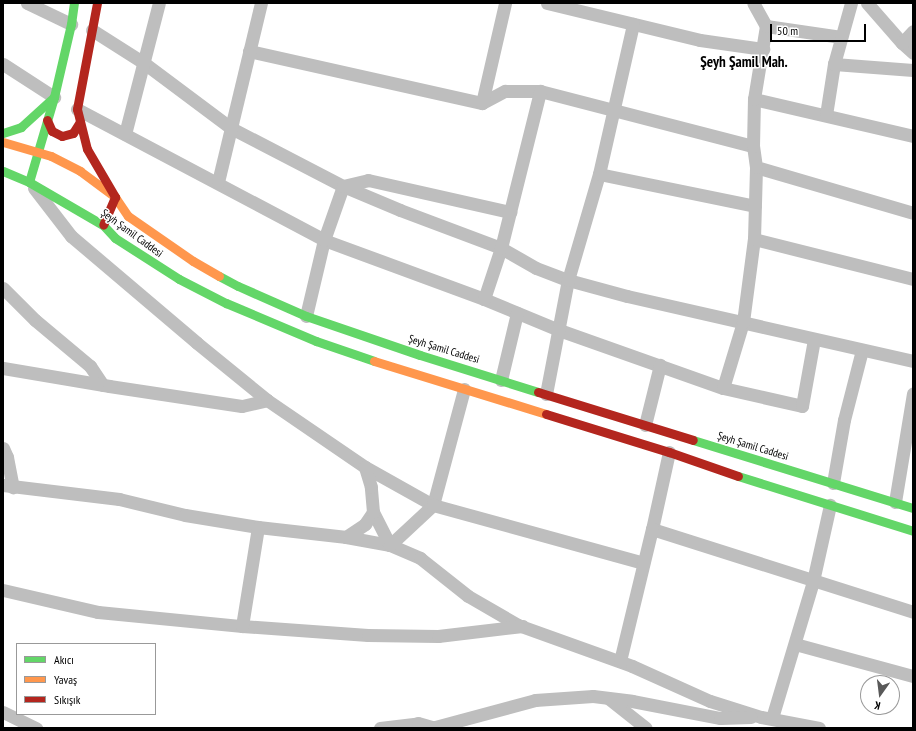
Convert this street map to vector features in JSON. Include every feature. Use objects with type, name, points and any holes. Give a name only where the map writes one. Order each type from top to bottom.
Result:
[{"type":"main road","points":[[29,182],[54,97],[71,24],[74,3]]},
{"type":"main road","points":[[96,3],[77,109],[87,149],[115,198],[103,225]]},
{"type":"main road","points":[[3,133],[21,127],[54,97]]},
{"type":"main road","points":[[47,120],[52,131],[62,136],[73,133],[80,122]]},
{"type":"main road","name":"Şeyh Şamil Caddesi","points":[[3,142],[51,156],[80,171],[115,198],[128,216],[193,261],[238,286],[306,316],[352,333],[913,508]]},
{"type":"main road","name":"Şeyh Şamil Caddesi","points":[[3,171],[29,182],[103,225],[115,238],[154,264],[226,303],[316,341],[464,389],[669,452],[749,480],[913,531]]},
{"type":"street","points":[[27,3],[71,24]]},
{"type":"street","points":[[125,134],[160,3]]},
{"type":"street","points":[[218,182],[261,3]]},
{"type":"street","points":[[482,103],[505,3]]},
{"type":"street","points":[[547,3],[579,7],[633,24],[700,40],[763,49]]},
{"type":"street","points":[[723,388],[743,322],[754,239],[756,167],[753,146],[754,99],[766,26],[753,3]]},
{"type":"street","points":[[826,115],[834,64],[851,3]]},
{"type":"street","points":[[867,3],[902,43],[913,53]]},
{"type":"street","points":[[546,394],[568,280],[600,174],[612,110],[633,24]]},
{"type":"street","points":[[766,26],[841,37]]},
{"type":"street","points":[[92,30],[144,63],[231,128],[344,186],[400,210],[501,248],[536,268],[568,280],[627,296],[913,361]]},
{"type":"street","points":[[902,43],[913,31]]},
{"type":"street","points":[[249,51],[482,103],[505,91],[540,91],[753,146]]},
{"type":"street","points":[[3,64],[54,97]]},
{"type":"street","points":[[834,64],[913,70]]},
{"type":"street","points":[[484,299],[501,248],[540,91]]},
{"type":"street","points":[[754,99],[913,136]]},
{"type":"street","points":[[77,109],[218,182],[324,240],[484,299],[559,330],[723,388],[802,406],[814,339]]},
{"type":"street","points":[[756,167],[913,213]]},
{"type":"street","points":[[600,174],[755,206]]},
{"type":"street","points":[[344,186],[368,180],[510,212]]},
{"type":"street","points":[[29,182],[71,236],[197,343],[267,400],[365,467],[433,505],[643,563]]},
{"type":"street","points":[[306,316],[324,240],[344,186]]},
{"type":"street","points":[[754,239],[913,278]]},
{"type":"street","points":[[3,288],[35,320],[90,366],[103,385]]},
{"type":"street","points":[[501,380],[517,313]]},
{"type":"street","points":[[833,483],[844,420],[862,350]]},
{"type":"street","points":[[645,425],[660,365]]},
{"type":"street","points":[[3,368],[242,406],[267,400]]},
{"type":"street","points":[[390,545],[433,505],[464,389]]},
{"type":"street","points":[[895,502],[913,393]]},
{"type":"street","points":[[3,448],[7,457],[8,486],[119,499],[185,515],[258,527],[346,537],[390,545],[420,558],[468,596],[522,626],[620,661],[710,701],[766,717],[820,728]]},
{"type":"street","points":[[620,661],[669,452]]},
{"type":"street","points":[[365,467],[371,487],[373,512],[390,545]]},
{"type":"street","points":[[766,717],[795,644],[813,581],[830,505]]},
{"type":"street","points":[[346,537],[365,524],[373,512]]},
{"type":"street","points":[[242,626],[258,527]]},
{"type":"street","points":[[652,529],[913,612]]},
{"type":"street","points":[[3,590],[98,612],[242,626],[368,635],[438,636],[522,626]]},
{"type":"street","points":[[795,644],[913,676]]},
{"type":"street","points":[[380,728],[418,723],[435,728],[535,700],[592,696],[632,701],[720,718],[766,717]]},
{"type":"street","points":[[608,698],[646,728]]},
{"type":"street","points":[[3,712],[36,728]]},
{"type":"traffic: fast","points":[[29,182],[54,97],[71,24],[74,3]]},
{"type":"traffic: fast","points":[[3,133],[21,127],[54,97]]},
{"type":"traffic: fast","points":[[3,171],[29,182],[103,225],[115,238],[179,279],[226,303],[316,341],[374,361]]},
{"type":"traffic: fast","points":[[219,276],[306,316],[420,355],[538,392]]},
{"type":"traffic: fast","points":[[693,440],[913,508]]},
{"type":"traffic: fast","points":[[738,476],[913,531]]},
{"type":"traffic: slow","points":[[3,142],[51,156],[80,171],[115,197],[128,216],[193,261],[219,276]]},
{"type":"traffic: slow","points":[[374,361],[546,414]]},
{"type":"traffic: jam","points":[[97,3],[77,109],[87,149],[115,197],[103,225]]},
{"type":"traffic: jam","points":[[47,120],[52,131],[62,136],[73,133],[80,122]]},
{"type":"traffic: jam","points":[[538,392],[693,440]]},
{"type":"traffic: jam","points":[[546,414],[669,452],[738,476]]},
{"type":"district","name":"Şeyh Şamil Mah.","points":[[744,62]]}]
